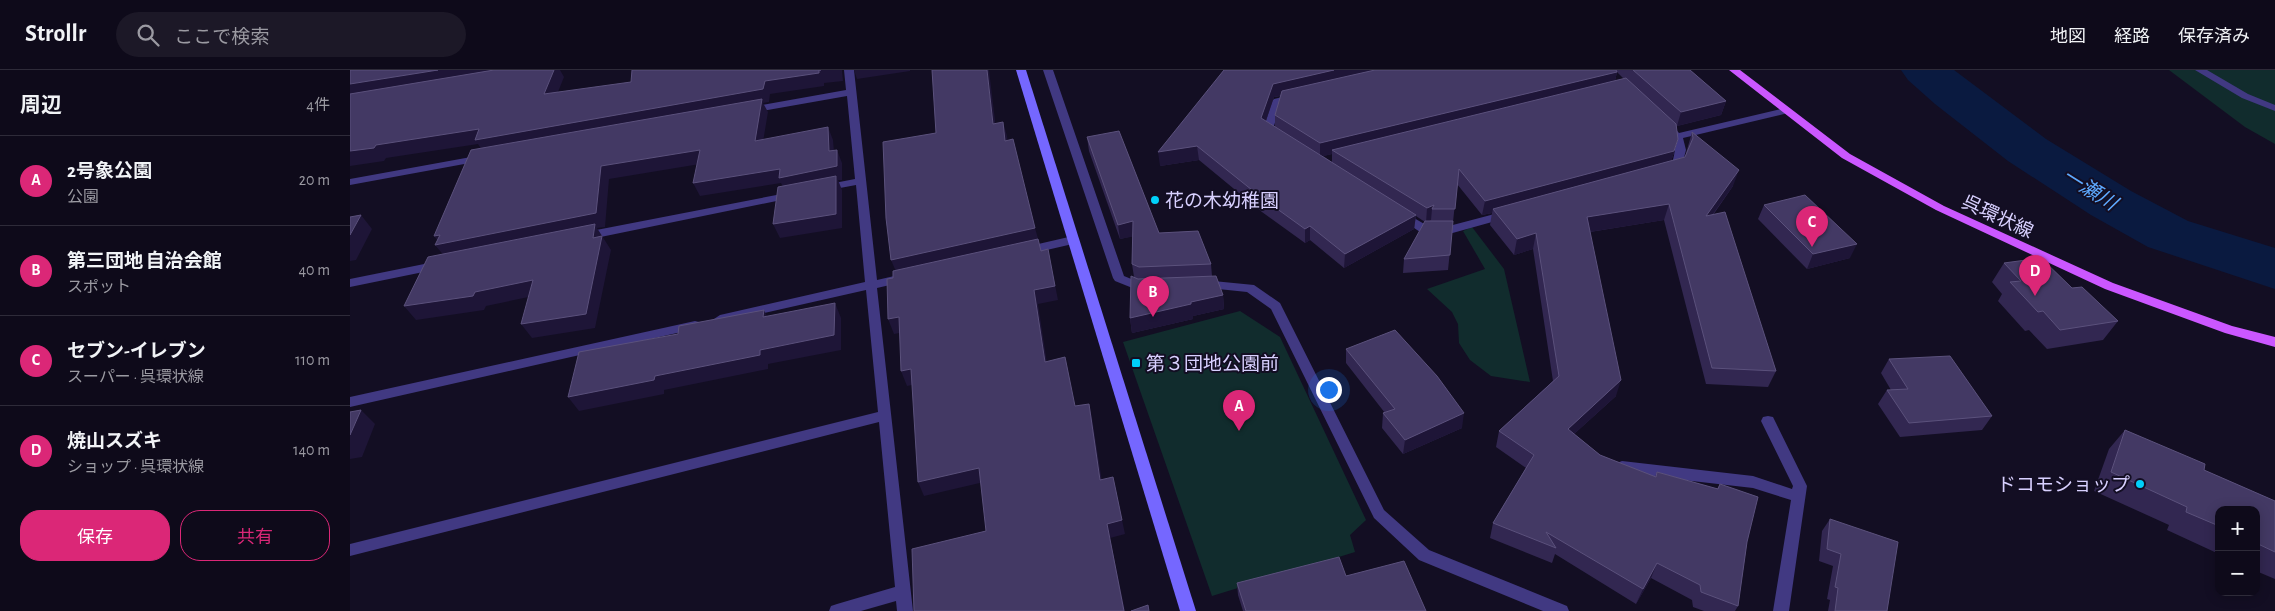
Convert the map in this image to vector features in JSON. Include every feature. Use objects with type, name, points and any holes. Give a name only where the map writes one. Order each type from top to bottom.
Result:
[{"type":"main road","name":"呉環状線","points":[[1734,70],[1846,156],[1940,208],[2109,286],[2228,330],[2275,342]]},
{"type":"street","points":[[849,70],[906,611]]},
{"type":"street","points":[[1020,70],[1188,611]]},
{"type":"street","points":[[1048,70],[1119,278],[1140,287],[1160,286]]},
{"type":"street","points":[[2200,70],[2245,96],[2275,108]]},
{"type":"street","points":[[743,111],[851,92]]},
{"type":"street","points":[[1285,141],[1268,130],[1277,101],[1306,94]]},
{"type":"street","points":[[1678,136],[1785,111]]},
{"type":"street","points":[[1657,174],[1676,169],[1681,153],[1678,136],[1658,118]]},
{"type":"street","points":[[350,182],[497,156]]},
{"type":"street","points":[[572,239],[860,181]]},
{"type":"street","points":[[1392,209],[1424,229],[1449,230],[1515,213]]},
{"type":"street","points":[[1016,253],[1073,240]]},
{"type":"street","points":[[350,283],[446,264]]},
{"type":"street","points":[[350,402],[919,275]]},
{"type":"street","points":[[1188,285],[1217,284],[1250,288],[1276,306],[1379,514],[1424,555],[1538,607],[1561,611]]},
{"type":"street","points":[[350,550],[885,415]]},
{"type":"street","points":[[1768,421],[1800,486],[1780,611]]},
{"type":"street","points":[[1622,466],[1753,482],[1798,497]]},
{"type":"street","points":[[837,611],[904,592]]},
{"type":"green space","points":[[2169,70],[2275,70],[2275,144],[2245,127]]},
{"type":"green space","points":[[1472,227],[1504,269],[1530,382],[1491,376],[1470,360],[1459,343],[1458,324],[1452,312],[1427,289],[1485,269],[1463,231]]},
{"type":"green space","points":[[1240,311],[1280,337],[1366,520],[1350,535],[1355,552],[1212,596],[1123,342]]},
{"type":"building","points":[[350,70],[438,70],[350,84]]},
{"type":"building","points":[[494,70],[554,70],[544,94],[631,82],[632,70],[819,70],[819,73],[765,81],[763,89],[475,140],[479,129],[376,145],[374,148],[350,151],[350,94]]},
{"type":"building","points":[[932,70],[987,70],[993,124],[1003,122],[1005,141],[1013,139],[1035,228],[891,260],[886,218],[883,142],[936,133]]},
{"type":"building","points":[[1224,70],[1334,70],[1273,84],[1261,118],[1416,215],[1345,254],[1310,226],[1305,229],[1262,198],[1197,146],[1158,152]]},
{"type":"building","points":[[1375,70],[1616,70],[1617,72],[1320,143],[1275,115],[1282,91]]},
{"type":"building","points":[[1633,70],[1690,70],[1726,101],[1681,112]]},
{"type":"building","points":[[1626,78],[1676,124],[1678,139],[1674,151],[1485,201],[1459,169],[1455,209],[1432,209],[1434,205],[1427,208],[1332,150]]},
{"type":"building","points":[[762,99],[755,141],[828,127],[829,151],[837,150],[837,166],[779,178],[780,169],[693,183],[700,150],[601,166],[596,213],[435,245],[440,235],[434,236],[471,150]]},
{"type":"building","points":[[1119,131],[1159,233],[1198,231],[1211,264],[1139,267],[1132,264],[1133,221],[1118,225],[1087,137]]},
{"type":"building","points":[[1692,132],[1739,170],[1706,216],[1725,212],[1776,371],[1712,368],[1669,204],[1587,217],[1621,380],[1568,429],[1600,455],[1656,477],[1657,472],[1718,489],[1720,484],[1758,497],[1747,542],[1738,606],[1701,592],[1700,585],[1657,563],[1643,589],[1546,532],[1556,548],[1493,523],[1534,455],[1499,431],[1559,376],[1536,233],[1517,239],[1493,209],[1685,157],[1693,138]]},
{"type":"building","points":[[836,176],[836,214],[773,224],[778,187]]},
{"type":"building","points":[[1805,195],[1857,244],[1813,254],[1764,205]]},
{"type":"building","points":[[361,215],[350,235],[350,217]]},
{"type":"building","points":[[1425,221],[1453,221],[1450,255],[1404,259]]},
{"type":"building","points":[[595,224],[593,238],[602,236],[586,314],[521,324],[533,280],[475,292],[473,296],[404,306],[428,257]]},
{"type":"building","points":[[1038,239],[1041,251],[1048,249],[1055,286],[1034,290],[1045,362],[1065,357],[1075,406],[1089,404],[1100,480],[1113,477],[1122,520],[1107,524],[1124,611],[914,611],[912,549],[986,531],[979,468],[918,482],[911,369],[901,371],[899,317],[888,319],[887,279],[893,278],[893,271]]},
{"type":"building","points":[[2041,258],[2072,288],[2082,287],[2118,321],[2060,330],[2043,311],[2038,312],[2010,282],[2021,281],[2004,263]]},
{"type":"building","points":[[1131,276],[1138,279],[1216,276],[1223,295],[1130,318]]},
{"type":"building","points":[[835,303],[834,335],[760,350],[760,355],[655,376],[654,380],[568,397],[579,352],[678,334],[679,326],[764,310],[763,317]]},
{"type":"building","points":[[1395,330],[1437,376],[1464,413],[1405,440],[1383,413],[1395,409],[1346,349]]},
{"type":"building","points":[[1950,356],[1992,416],[1909,423],[1887,390],[1908,389],[1889,359]]},
{"type":"building","points":[[361,410],[350,435],[350,412]]},
{"type":"building","points":[[2125,430],[2205,464],[2204,470],[2275,501],[2275,552],[2260,545],[2260,506],[2215,506],[2215,524],[2186,512],[2187,507],[2111,472]]},
{"type":"building","points":[[1830,519],[1898,542],[1887,611],[1835,611],[1838,588],[1835,587],[1841,554],[1827,549]]},
{"type":"building","points":[[1339,557],[1346,576],[1404,561],[1426,611],[1246,611],[1237,583]]},
{"type":"building","points":[[1148,605],[1149,611],[1131,611]]},
{"type":"waterway","name":"一瀬川","points":[[1925,70],[1952,94],[2027,150],[2111,203],[2168,234],[2275,269]]},
{"type":"place","name":"花の木幼稚園","points":[[1155,200]]},
{"type":"place","name":"セブン-イレブン","points":[[1812,247]]},
{"type":"place","name":"焼山スズキ","points":[[2035,296]]},
{"type":"place","name":"第三団地 自治会館","points":[[1153,317]]},
{"type":"place","name":"第３団地公園前","points":[[1136,363]]},
{"type":"place","name":"2号象公園","points":[[1239,431]]},
{"type":"place","name":"ドコモショップ","points":[[2140,484]]}]
